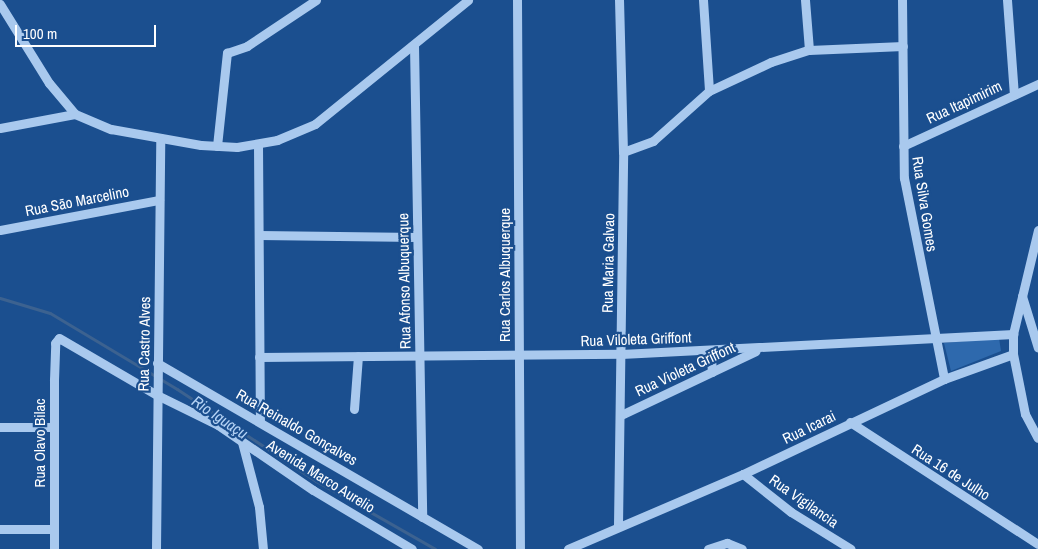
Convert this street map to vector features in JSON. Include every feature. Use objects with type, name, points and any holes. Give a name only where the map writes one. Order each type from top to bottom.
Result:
[{"type":"street","points":[[217,146],[227,53],[247,46],[316,0]]},
{"type":"street","points":[[0,4],[5,21],[49,83],[75,114],[111,129],[217,146],[258,145],[315,124],[468,0]]},
{"type":"street","name":"Rua Carlos Albuquerque","points":[[517,0],[520,549]]},
{"type":"street","name":"Rua Maria Galvao","points":[[618,525],[623,152],[619,0]]},
{"type":"street","points":[[703,0],[709,91]]},
{"type":"street","points":[[805,0],[809,50]]},
{"type":"street","name":"Rua Silva Gomes","points":[[902,0],[902,146],[910,214],[938,338],[944,380]]},
{"type":"street","points":[[1007,0],[1014,95]]},
{"type":"street","name":"Rua Afonso Albuquerque","points":[[414,45],[422,517]]},
{"type":"street","points":[[623,152],[653,140],[709,91],[739,74],[809,50],[903,46]]},
{"type":"street","name":"Rua Itapimirim","points":[[902,146],[1038,84]]},
{"type":"street","points":[[0,128],[75,114]]},
{"type":"street","name":"Rua Castro Alves","points":[[156,549],[160,138]]},
{"type":"street","points":[[258,145],[260,421]]},
{"type":"street","name":"Rua Sāo Marcelino","points":[[0,230],[159,200]]},
{"type":"street","points":[[1038,230],[1022,293],[1014,334],[1013,354],[1025,414],[1038,438]]},
{"type":"street","points":[[259,236],[417,237]]},
{"type":"street","points":[[1022,293],[1038,348]]},
{"type":"street","name":"Rua Viloleta Griffont","points":[[259,356],[621,354],[1014,334]]},
{"type":"street","name":"Avenida Marco Aurelio","points":[[59,338],[218,425],[313,490],[412,549]]},
{"type":"street","name":"Rua Olavo Bilac","points":[[54,549],[55,343],[59,338]]},
{"type":"street","name":"Rua Violeta Griffont","points":[[620,415],[761,348]]},
{"type":"street","points":[[703,351],[711,358],[712,372]]},
{"type":"street","name":"Rua Icarai","points":[[568,549],[618,525],[743,474],[850,422],[944,380],[1013,354]]},
{"type":"street","points":[[354,409],[358,356]]},
{"type":"street","name":"Rua Reinaldo Gonçalves","points":[[157,365],[260,421],[478,549]]},
{"type":"street","name":"Rua 16 de Julho","points":[[850,422],[1038,544]]},
{"type":"street","points":[[0,427],[54,427]]},
{"type":"street","points":[[242,442],[259,507],[263,549]]},
{"type":"street","name":"Rua Vigilancia","points":[[743,474],[792,512],[851,549]]},
{"type":"street","points":[[0,529],[54,529]]},
{"type":"street","points":[[708,549],[727,543],[742,549]]},
{"type":"shaded area","points":[[999,338],[1001,351],[951,371],[944,343]]},
{"type":"waterway","name":"Rio Iguaçu","points":[[0,298],[50,313],[177,389],[316,481],[435,549]]}]
